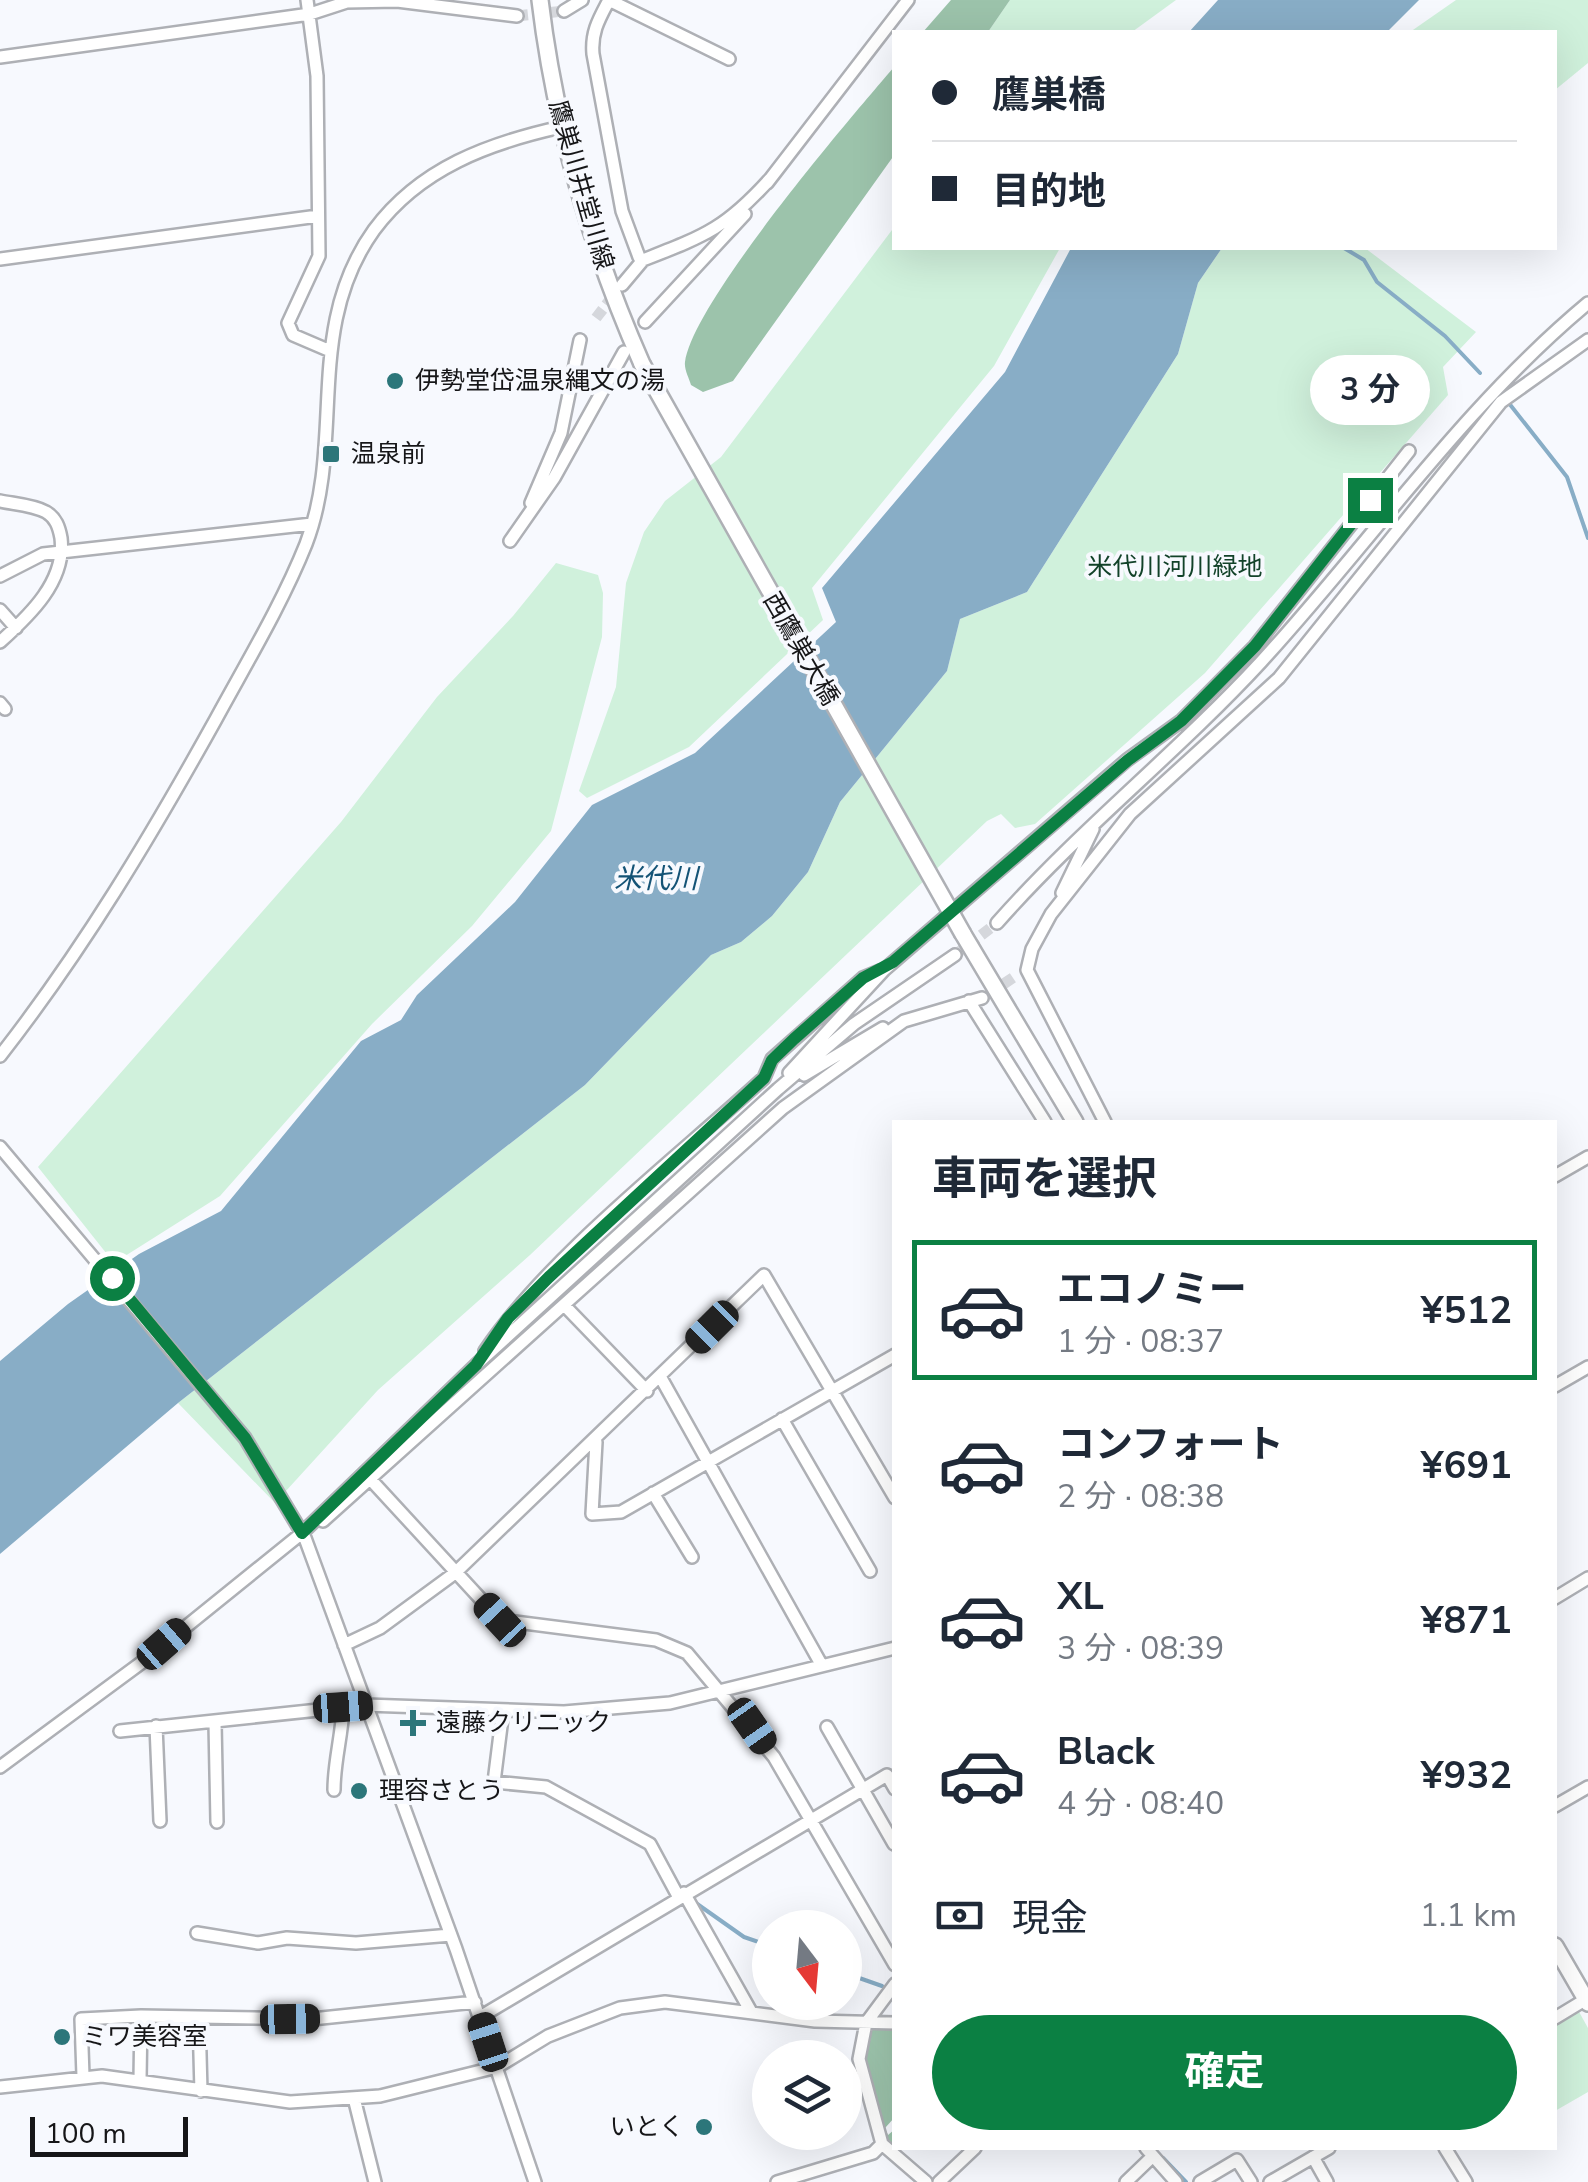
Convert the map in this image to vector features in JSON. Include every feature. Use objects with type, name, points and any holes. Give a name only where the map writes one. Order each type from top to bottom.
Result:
[{"type":"main road","name":"鷹巣川井堂川線","points":[[540,0],[561,127],[595,244],[642,364]]},
{"type":"main road","name":"西鷹巣大橋","points":[[642,364],[963,934],[1074,1120]]},
{"type":"main road","points":[[1557,1949],[1587,2000]]},
{"type":"street","points":[[564,11],[582,0]]},
{"type":"street","points":[[644,260],[622,210],[592,36],[608,0],[729,59]]},
{"type":"street","points":[[645,322],[730,231],[908,0]]},
{"type":"street","points":[[0,57],[350,1],[396,1],[517,16]]},
{"type":"street","points":[[309,6],[317,76],[315,270],[291,309],[288,323],[293,335],[328,350]]},
{"type":"street","points":[[0,1056],[63,976],[114,894],[255,648],[312,524],[327,421],[328,350],[346,282],[374,231],[432,175],[470,152],[561,127]]},
{"type":"street","points":[[622,285],[644,260],[713,232],[740,212],[770,179]]},
{"type":"street","points":[[0,259],[318,216]]},
{"type":"street","points":[[996,923],[1099,818],[1215,710],[1444,442],[1588,303]]},
{"type":"street","points":[[580,340],[561,433],[510,541],[554,478],[624,352]]},
{"type":"street","points":[[1051,914],[1130,814],[1289,666],[1506,398],[1588,340]]},
{"type":"street","points":[[778,1089],[884,970],[1128,760],[1181,721],[1255,646],[1409,452]]},
{"type":"street","points":[[0,501],[48,512],[59,526],[63,555],[60,569],[16,628],[0,642]]},
{"type":"street","points":[[0,576],[43,554],[63,555],[312,524]]},
{"type":"street","points":[[0,610],[16,628]]},
{"type":"street","points":[[1099,818],[1032,949],[1027,970],[1104,1120]]},
{"type":"street","points":[[302,1532],[476,1365],[778,1089],[854,1024],[955,956]]},
{"type":"street","points":[[476,1365],[508,1318],[764,1078],[772,1060],[863,978],[884,970]]},
{"type":"street","points":[[1014,978],[1027,970]]},
{"type":"street","points":[[778,1089],[884,1027],[976,999],[1044,1120]]},
{"type":"street","points":[[0,1766],[141,1663],[302,1532],[372,1482],[783,1108],[904,1021]]},
{"type":"street","points":[[0,1147],[245,1438],[302,1532],[451,1935],[535,2182]]},
{"type":"street","points":[[1557,1175],[1588,1157]]},
{"type":"street","points":[[344,1645],[380,1628],[455,1573],[596,1442],[764,1275],[892,1493]]},
{"type":"street","points":[[565,1306],[646,1391]]},
{"type":"street","points":[[596,1442],[592,1514],[621,1512],[892,1357]]},
{"type":"street","points":[[1557,1385],[1588,1367]]},
{"type":"street","points":[[660,1378],[822,1664]]},
{"type":"street","points":[[782,1419],[870,1571]]},
{"type":"street","points":[[372,1482],[500,1620],[671,1643],[687,1653],[752,1726],[812,1818],[892,1960]]},
{"type":"street","points":[[653,1493],[692,1557]]},
{"type":"street","points":[[1557,1597],[1588,1578]]},
{"type":"street","points":[[120,1731],[366,1705],[617,1709],[721,1692],[892,1649]]},
{"type":"street","points":[[334,1790],[334,1754],[342,1736],[343,1707]]},
{"type":"street","points":[[503,1710],[494,1782],[546,1788],[650,1844],[750,2010]]},
{"type":"street","points":[[215,1723],[217,1822]]},
{"type":"street","points":[[156,1726],[160,1821]]},
{"type":"street","points":[[827,1726],[892,1841]]},
{"type":"street","points":[[480,2017],[886,1774],[892,1784]]},
{"type":"street","points":[[1557,1805],[1588,1786]]},
{"type":"street","points":[[197,1933],[232,1942],[258,1943],[287,1938],[356,1942],[451,1935]]},
{"type":"street","points":[[892,1988],[866,2023],[859,2059],[882,2144],[926,2182]]},
{"type":"street","points":[[1557,2017],[1587,2000]]},
{"type":"street","points":[[83,2076],[81,2019],[312,2018],[475,2002]]},
{"type":"street","points":[[0,2087],[83,2076],[140,2080],[290,2102],[354,2098],[497,2067],[548,2036],[620,2008],[665,2002],[816,2021],[892,2023]]},
{"type":"street","points":[[140,2080],[141,2016]]},
{"type":"street","points":[[199,2018],[200,2090]]},
{"type":"street","points":[[354,2098],[375,2182]]},
{"type":"street","points":[[781,2182],[874,2152],[882,2144]]},
{"type":"street","points":[[939,2182],[973,2150]]},
{"type":"street","points":[[1270,2182],[1326,2150]]},
{"type":"street","points":[[1446,2150],[1466,2182]]},
{"type":"street","points":[[1126,2182],[1149,2152],[1176,2182]]},
{"type":"street","points":[[1313,2157],[1327,2182]]},
{"type":"street","points":[[1200,2182],[1236,2160],[1251,2182]]},
{"type":"green space","points":[[951,0],[1010,0],[989,30],[925,30]]},
{"type":"green space","points":[[1010,0],[1176,0],[1135,30],[989,30]]},
{"type":"green space","points":[[1456,0],[1588,0],[1588,63],[1557,88],[1557,30],[1413,30]]},
{"type":"green space","points":[[892,70],[892,158],[733,381],[703,392],[691,385],[686,371],[694,334],[743,256]]},
{"type":"green space","points":[[892,230],[892,250],[1059,250],[994,366],[812,588],[823,620],[689,747],[587,798],[579,791],[616,687],[626,583],[644,532],[665,501],[721,457]]},
{"type":"green space","name":"米代川河川緑地","points":[[1221,250],[1368,250],[1476,332],[1443,367],[1448,395],[1205,673],[1035,824],[1015,828],[1001,814],[987,821],[530,1255],[378,1390],[275,1503],[178,1403],[585,1085],[711,955],[741,942],[772,916],[808,872],[840,802],[947,671],[960,619],[1027,592],[1178,354],[1198,283]]},
{"type":"green space","points":[[556,563],[598,575],[603,593],[602,637],[551,831],[472,926],[372,1024],[220,1196],[114,1263],[38,1167],[341,822],[437,697],[513,616]]},
{"type":"green space","points":[[1578,2010],[1588,2028],[1588,2092],[1557,2110],[1557,2022]]},
{"type":"green space","points":[[873,2027],[892,2027],[892,2120],[885,2128],[888,2135],[892,2132],[892,2143],[886,2138],[864,2064]]},
{"type":"water","points":[[1218,0],[1419,0],[1389,30],[1191,30]]},
{"type":"water","name":"米代川","points":[[1070,250],[1221,250],[1198,283],[1178,354],[1027,592],[960,619],[947,671],[840,802],[808,872],[772,916],[741,942],[711,955],[585,1085],[178,1403],[0,1554],[0,1361],[68,1304],[139,1254],[221,1211],[361,1041],[401,1020],[417,995],[515,902],[592,805],[695,753],[836,622],[822,588],[1005,372]]},
{"type":"waterway","points":[[1347,250],[1364,260],[1377,282],[1445,336],[1480,373]]},
{"type":"waterway","points":[[1508,402],[1567,477],[1588,538]]},
{"type":"waterway","points":[[693,1901],[752,1940]]},
{"type":"waterway","points":[[862,1979],[882,1986]]},
{"type":"waterway","points":[[1163,2158],[1186,2182]]},
{"type":"tunnel","points":[[517,16],[564,11]]},
{"type":"tunnel","points":[[596,318],[616,292]]},
{"type":"tunnel","points":[[955,955],[997,923]]},
{"type":"tunnel","points":[[990,993],[1014,977]]},
{"type":"place","name":"伊勢堂岱温泉縄文の湯","points":[[395,381]]},
{"type":"place","name":"温泉前","points":[[331,454]]},
{"type":"place","name":"遠藤クリニック","points":[[413,1723]]},
{"type":"place","name":"理容さとう","points":[[359,1791]]},
{"type":"place","name":"ミワ美容室","points":[[62,2037]]},
{"type":"place","name":"いとく","points":[[704,2127]]},
{"type":"route","points":[[112,1278],[264,1463],[302,1533],[476,1365],[508,1318],[549,1277],[764,1078],[772,1060],[863,978],[884,970],[1005,870],[1128,760],[1181,721],[1255,646],[1370,500]]}]
